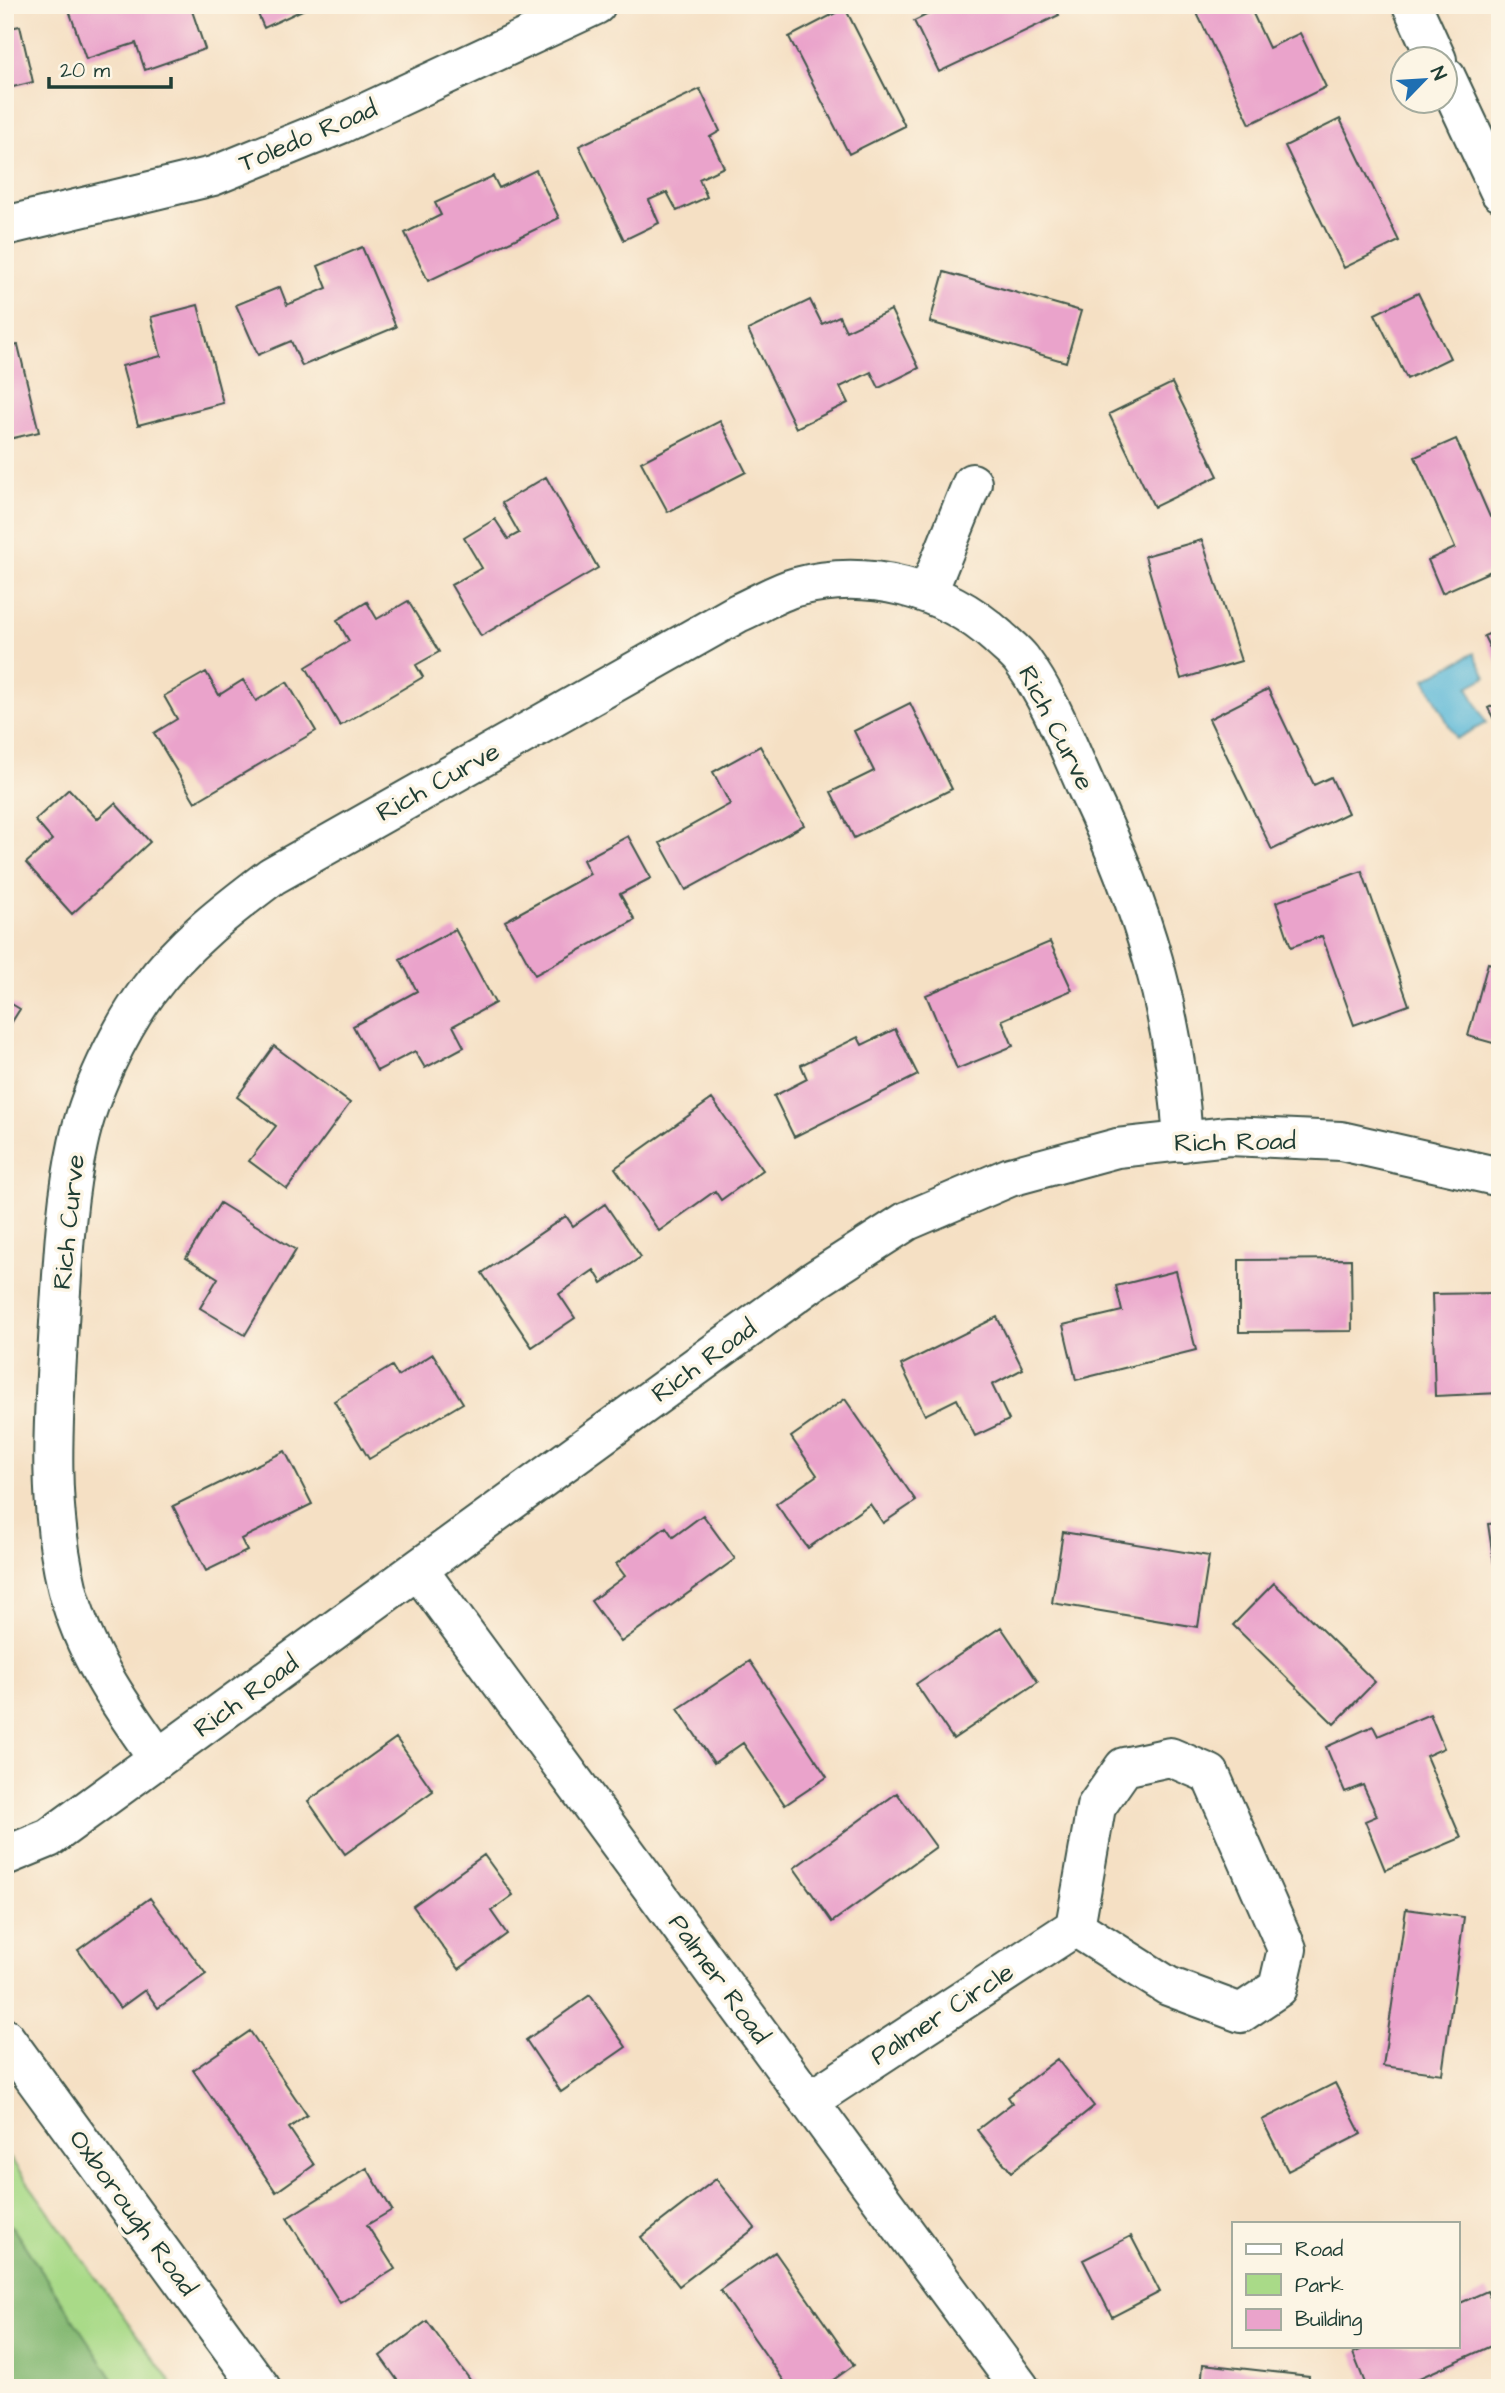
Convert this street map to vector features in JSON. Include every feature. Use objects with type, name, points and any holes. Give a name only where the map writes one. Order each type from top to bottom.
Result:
[{"type":"street","name":"Toledo Road","points":[[5,226],[213,176],[341,124],[596,5]]},
{"type":"street","points":[[1412,5],[1431,46]]},
{"type":"street","points":[[1460,107],[1500,192]]},
{"type":"street","points":[[928,592],[972,484]]},
{"type":"street","name":"Rich Curve","points":[[158,1759],[90,1655],[68,1588],[54,1517],[52,1444],[65,1226],[78,1142],[107,1063],[148,991],[205,928],[272,876],[738,613],[795,587],[857,578],[928,592],[976,617],[1020,658],[1052,712],[1114,847],[1144,923],[1166,1007],[1180,1086],[1183,1142]]},
{"type":"street","name":"Rich Road","points":[[5,1856],[49,1838],[419,1571],[812,1282],[907,1222],[1010,1177],[1117,1148],[1229,1136],[1341,1141],[1500,1177]]},
{"type":"street","name":"Palmer Road","points":[[419,1571],[1020,2388]]},
{"type":"street","points":[[1170,1757],[1210,1774],[1287,1949],[1278,1988],[1241,2013],[1168,1986],[1075,1927],[1096,1807],[1124,1767],[1170,1757]]},
{"type":"street","name":"Palmer Circle","points":[[809,2101],[1075,1927]]},
{"type":"street","name":"Oxborough Road","points":[[5,2038],[261,2388]]},
{"type":"green space","points":[[5,2151],[175,2388],[5,2388]]},
{"type":"green space","points":[[5,2221],[13,2228],[119,2388],[5,2388]]},
{"type":"water","points":[[1474,653],[1486,677],[1468,687],[1486,723],[1456,739],[1425,679]]},
{"type":"building","points":[[83,5],[190,5],[205,49],[145,70],[136,43],[86,59],[69,10]]},
{"type":"building","points":[[254,5],[313,5],[264,28]]},
{"type":"building","points":[[947,5],[1054,5],[1059,15],[939,72],[914,21]]},
{"type":"building","points":[[1249,5],[1269,48],[1300,33],[1326,87],[1250,124],[1194,7]]},
{"type":"building","points":[[845,8],[905,126],[849,154],[789,37]]},
{"type":"building","points":[[20,26],[33,82],[5,89],[5,29]]},
{"type":"building","points":[[700,89],[720,131],[710,137],[724,167],[699,179],[707,197],[677,211],[667,192],[649,200],[659,223],[624,240],[579,146]]},
{"type":"building","points":[[1340,119],[1399,241],[1344,268],[1285,146]]},
{"type":"building","points":[[536,170],[559,218],[428,281],[405,233],[441,215],[435,203],[493,176],[499,188]]},
{"type":"building","points":[[362,247],[396,327],[302,366],[291,341],[258,355],[236,305],[280,287],[287,305],[327,288],[318,266]]},
{"type":"building","points":[[944,272],[1081,311],[1066,362],[930,322]]},
{"type":"building","points":[[1418,293],[1450,358],[1407,379],[1375,314]]},
{"type":"building","points":[[810,300],[822,324],[839,316],[846,331],[891,310],[919,368],[879,388],[871,372],[840,387],[848,403],[796,428],[748,330]]},
{"type":"building","points":[[198,305],[223,403],[138,425],[122,366],[161,356],[151,317]]},
{"type":"building","points":[[18,345],[39,432],[5,440],[5,348]]},
{"type":"building","points":[[1172,383],[1218,476],[1154,507],[1109,414]]},
{"type":"building","points":[[720,421],[746,472],[668,512],[641,462]]},
{"type":"building","points":[[1456,439],[1490,517],[1500,513],[1500,567],[1442,593],[1428,560],[1455,548],[1415,457]]},
{"type":"building","points":[[546,477],[598,568],[481,636],[451,585],[482,568],[464,538],[495,519],[508,539],[519,533],[502,503]]},
{"type":"building","points":[[1202,540],[1241,661],[1181,679],[1145,556]]},
{"type":"building","points":[[408,601],[439,652],[416,665],[423,677],[340,726],[306,667],[349,641],[337,620],[367,602],[377,619]]},
{"type":"building","points":[[1500,629],[1500,669],[1484,636]]},
{"type":"building","points":[[206,672],[219,695],[243,680],[256,701],[287,682],[316,731],[195,802],[154,733],[177,719],[164,696]]},
{"type":"building","points":[[1268,689],[1314,785],[1331,777],[1348,813],[1272,850],[1209,719]]},
{"type":"building","points":[[1500,702],[1500,731],[1488,708]]},
{"type":"building","points":[[910,703],[952,789],[854,838],[831,792],[874,771],[854,731]]},
{"type":"building","points":[[760,746],[804,825],[686,890],[660,843],[730,804],[713,772]]},
{"type":"building","points":[[69,789],[97,819],[115,803],[150,842],[72,914],[26,863],[52,840],[35,820]]},
{"type":"building","points":[[628,836],[651,878],[620,894],[635,920],[535,975],[505,921],[590,874],[583,860]]},
{"type":"building","points":[[1362,871],[1409,1005],[1354,1025],[1322,936],[1291,947],[1276,902]]},
{"type":"building","points":[[455,929],[495,1003],[453,1026],[464,1047],[425,1068],[415,1051],[377,1071],[353,1026],[417,991],[400,959]]},
{"type":"building","points":[[1050,942],[1072,990],[1002,1020],[1013,1046],[957,1069],[926,995]]},
{"type":"building","points":[[1488,963],[1500,966],[1500,1045],[1468,1036]]},
{"type":"building","points":[[5,1000],[20,1009],[5,1033]]},
{"type":"building","points":[[895,1029],[918,1075],[794,1137],[774,1096],[807,1079],[801,1065],[858,1037],[862,1045]]},
{"type":"building","points":[[274,1046],[350,1103],[287,1189],[249,1161],[276,1126],[237,1097]]},
{"type":"building","points":[[712,1099],[763,1170],[721,1200],[715,1191],[659,1231],[615,1168]]},
{"type":"building","points":[[220,1203],[296,1250],[245,1335],[200,1308],[218,1278],[186,1258]]},
{"type":"building","points":[[605,1204],[641,1257],[602,1283],[594,1270],[559,1294],[575,1318],[532,1347],[482,1273],[566,1216],[573,1226]]},
{"type":"building","points":[[1351,1259],[1352,1331],[1239,1332],[1239,1260]]},
{"type":"building","points":[[1176,1271],[1196,1350],[1076,1380],[1063,1325],[1122,1311],[1116,1286]]},
{"type":"building","points":[[1495,1293],[1500,1393],[1435,1396],[1432,1294]]},
{"type":"building","points":[[997,1317],[1023,1369],[992,1385],[1009,1420],[975,1436],[957,1399],[925,1415],[901,1365]]},
{"type":"building","points":[[433,1354],[463,1403],[369,1459],[334,1401],[392,1366],[398,1376]]},
{"type":"building","points":[[845,1399],[916,1501],[883,1523],[870,1504],[808,1548],[776,1504],[817,1475],[791,1437]]},
{"type":"building","points":[[285,1451],[312,1504],[241,1539],[247,1551],[206,1571],[173,1506]]},
{"type":"building","points":[[703,1515],[735,1559],[621,1642],[591,1601],[625,1576],[616,1564],[666,1527],[673,1537]]},
{"type":"building","points":[[1500,1523],[1500,1563],[1494,1564],[1488,1524]]},
{"type":"building","points":[[1063,1532],[1209,1556],[1198,1627],[1052,1603]]},
{"type":"building","points":[[1274,1583],[1375,1682],[1334,1724],[1233,1625]]},
{"type":"building","points":[[1001,1627],[1038,1682],[953,1739],[916,1684]]},
{"type":"building","points":[[750,1661],[827,1777],[785,1805],[743,1743],[714,1763],[678,1709]]},
{"type":"building","points":[[1430,1714],[1444,1748],[1426,1756],[1461,1838],[1385,1870],[1365,1821],[1377,1816],[1363,1785],[1345,1792],[1326,1747],[1373,1726],[1378,1736]]},
{"type":"building","points":[[396,1738],[433,1791],[345,1854],[308,1801]]},
{"type":"building","points":[[897,1793],[936,1847],[832,1922],[794,1868]]},
{"type":"building","points":[[484,1855],[513,1895],[491,1911],[507,1934],[459,1969],[413,1906]]},
{"type":"building","points":[[150,1898],[206,1974],[158,2008],[145,1990],[120,2008],[78,1950]]},
{"type":"building","points":[[1406,1909],[1464,1917],[1442,2074],[1383,2066]]},
{"type":"building","points":[[590,1995],[626,2047],[561,2092],[526,2040]]},
{"type":"building","points":[[250,2031],[307,2115],[289,2128],[314,2165],[276,2192],[193,2070]]},
{"type":"building","points":[[1057,2059],[1094,2106],[1011,2172],[977,2130],[1012,2103],[1008,2097]]},
{"type":"building","points":[[1335,2083],[1361,2134],[1288,2171],[1262,2120]]},
{"type":"building","points":[[367,2168],[392,2210],[367,2225],[395,2269],[340,2303],[287,2218]]},
{"type":"building","points":[[716,2179],[755,2228],[679,2286],[641,2237]]},
{"type":"building","points":[[1131,2236],[1160,2292],[1112,2317],[1083,2260]]},
{"type":"building","points":[[775,2252],[854,2365],[822,2388],[789,2388],[720,2290]]},
{"type":"building","points":[[1487,2291],[1500,2321],[1500,2342],[1397,2388],[1367,2388],[1353,2353],[1365,2348],[1460,2348],[1460,2303]]},
{"type":"building","points":[[427,2321],[476,2388],[403,2388],[380,2356]]},
{"type":"building","points":[[1203,2364],[1309,2376],[1308,2388],[1201,2388]]}]
